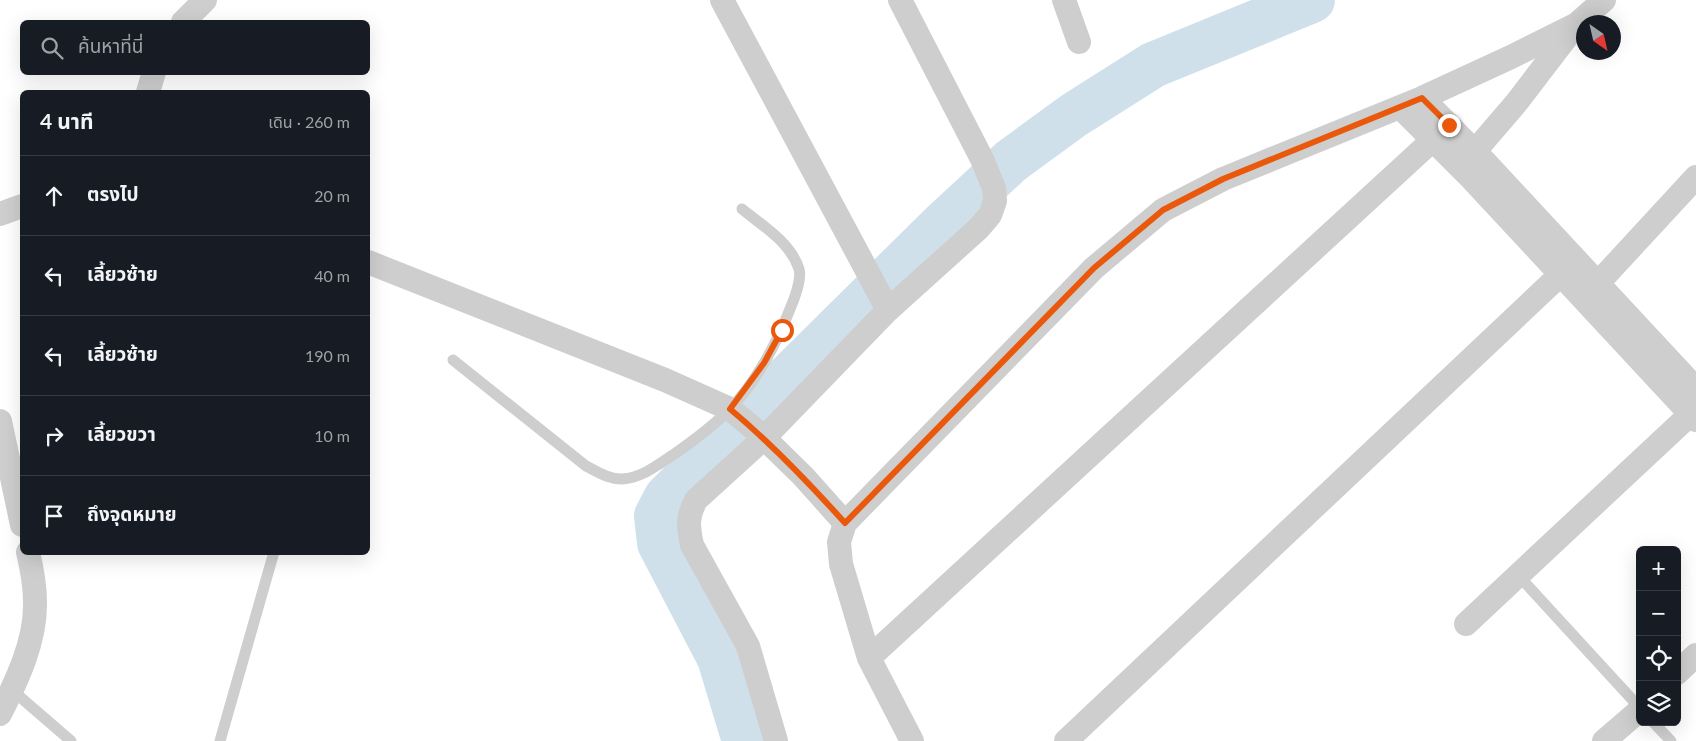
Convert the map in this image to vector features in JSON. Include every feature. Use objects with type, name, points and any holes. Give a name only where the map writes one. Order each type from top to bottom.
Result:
[{"type":"street","points":[[185,20],[205,0]]},
{"type":"street","points":[[722,0],[857,254],[886,304]]},
{"type":"street","points":[[1064,0],[1079,42]]},
{"type":"street","points":[[1586,15],[1604,0]]},
{"type":"street","points":[[776,741],[748,646],[692,545],[688,528],[690,512],[696,500],[764,438],[886,304],[979,228],[990,215],[995,201],[994,188],[982,159],[903,1]]},
{"type":"street","points":[[912,741],[870,658],[841,564],[839,542],[845,523],[1094,268],[1163,210],[1223,179],[1422,98],[1576,24]]},
{"type":"street","points":[[1474,152],[1517,102],[1576,24]]},
{"type":"street","points":[[149,90],[153,75]]},
{"type":"street","points":[[1422,98],[1441,132],[1591,292],[1694,414],[1466,624]]},
{"type":"street","points":[[1400,107],[1474,152],[1568,267]]},
{"type":"street","points":[[870,658],[1441,132]]},
{"type":"street","points":[[1591,292],[1696,177]]},
{"type":"street","points":[[0,214],[20,207]]},
{"type":"street","points":[[370,263],[665,380],[730,409],[764,438],[803,476],[845,523]]},
{"type":"street","points":[[1066,741],[1568,267]]},
{"type":"street","points":[[1591,292],[1696,389]]},
{"type":"street","points":[[0,421],[20,516]]},
{"type":"street","points":[[0,714],[12,690],[30,644],[36,603],[34,576],[29,555]]},
{"type":"street","points":[[1681,670],[1696,655]]},
{"type":"street","points":[[1604,741],[1636,713]]},
{"type":"lane","points":[[453,360],[586,466],[608,477],[622,478],[645,473],[699,436],[730,409],[764,363],[782,330],[794,298],[800,272],[793,254],[742,210]]},
{"type":"lane","points":[[220,741],[273,555]]},
{"type":"lane","points":[[1518,575],[1636,705]]},
{"type":"lane","points":[[12,690],[71,741]]},
{"type":"lane","points":[[1657,726],[1671,741]]},
{"type":"waterway","points":[[745,741],[720,658],[660,543],[657,516],[667,497],[943,224],[1011,161],[1074,115],[1153,65],[1312,0]]},
{"type":"route","points":[[782,330],[764,363],[730,409],[758,432],[803,476],[845,523],[1094,268],[1163,210],[1223,179],[1422,98],[1449,125]]}]
